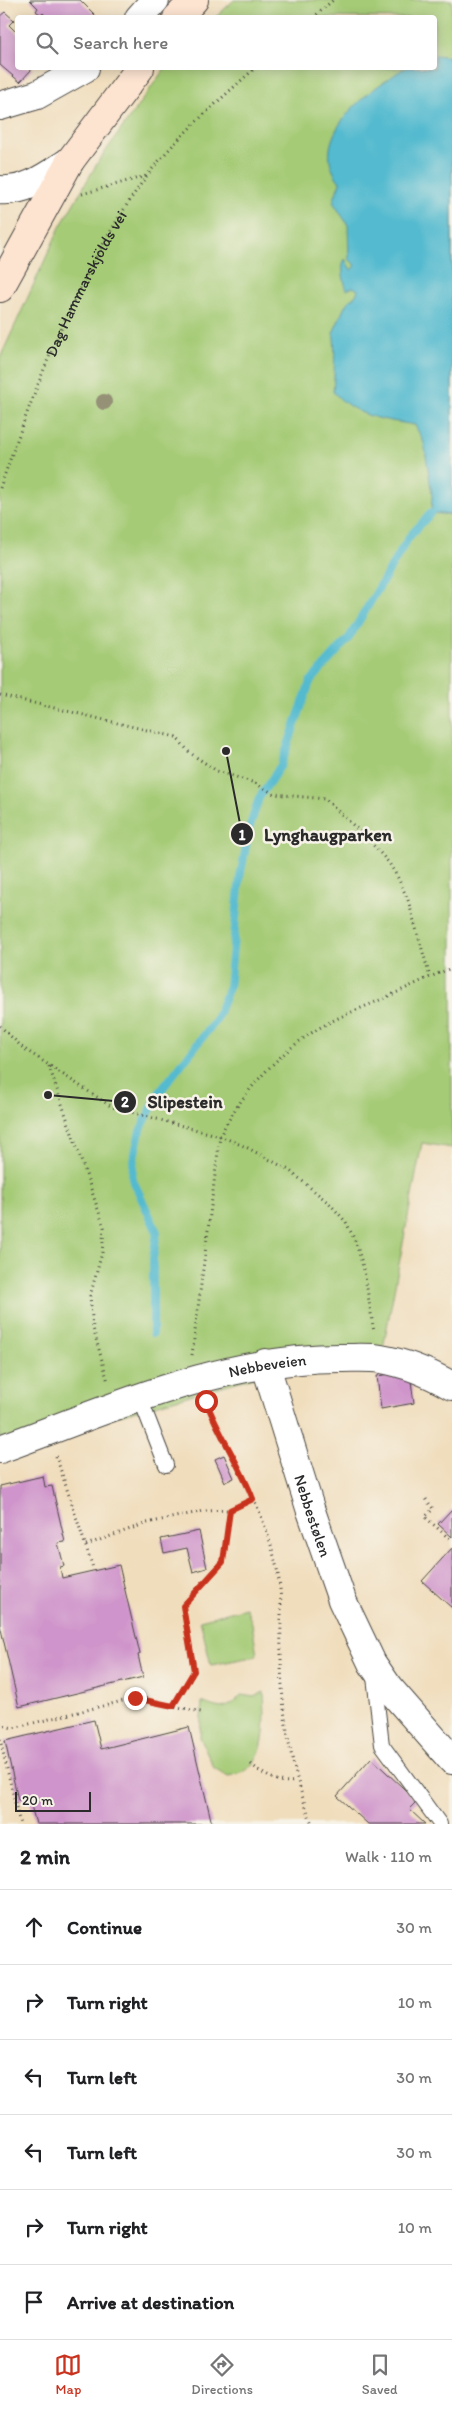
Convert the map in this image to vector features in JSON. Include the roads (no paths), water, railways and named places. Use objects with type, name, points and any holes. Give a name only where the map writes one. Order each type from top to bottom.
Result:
[{"type":"main road","points":[[180,15],[194,0]]},
{"type":"main road","points":[[0,288],[70,161],[138,70]]},
{"type":"street","points":[[142,15],[155,0]]},
{"type":"street","points":[[0,106],[37,95],[81,70]]},
{"type":"street","points":[[0,190],[12,191],[30,186],[70,161]]},
{"type":"street","name":"Nebbeveien","points":[[0,1449],[140,1398],[215,1375],[265,1363],[321,1358],[381,1359],[408,1366],[452,1386]]},
{"type":"street","name":"Nebbestølen","points":[[265,1363],[310,1508],[336,1582],[372,1663],[389,1688],[452,1760]]},
{"type":"lane","points":[[140,1398],[166,1465]]},
{"type":"lane","name":"Nebbestølen","points":[[372,1663],[382,1745],[440,1824]]},
{"type":"water","points":[[437,55],[452,57],[452,515],[431,513],[432,495],[424,443],[415,425],[381,419],[361,412],[342,401],[333,392],[335,352],[333,333],[346,304],[356,295],[358,290],[353,287],[347,290],[343,274],[345,259],[351,270],[356,266],[349,259],[348,225],[333,202],[340,182],[332,167],[330,152],[333,138],[340,124],[351,110],[362,98],[403,70],[437,70]]},
{"type":"waterway","points":[[153,1333],[153,1258],[157,1232],[132,1178],[134,1157],[140,1131],[159,1093],[216,1020],[229,987],[240,877],[250,826],[259,798],[281,765],[310,682],[349,638],[409,537],[431,513]]},
{"type":"place","name":"Lynghaugparken","points":[[226,751]]},
{"type":"place","name":"Slipestein","points":[[48,1095]]}]
